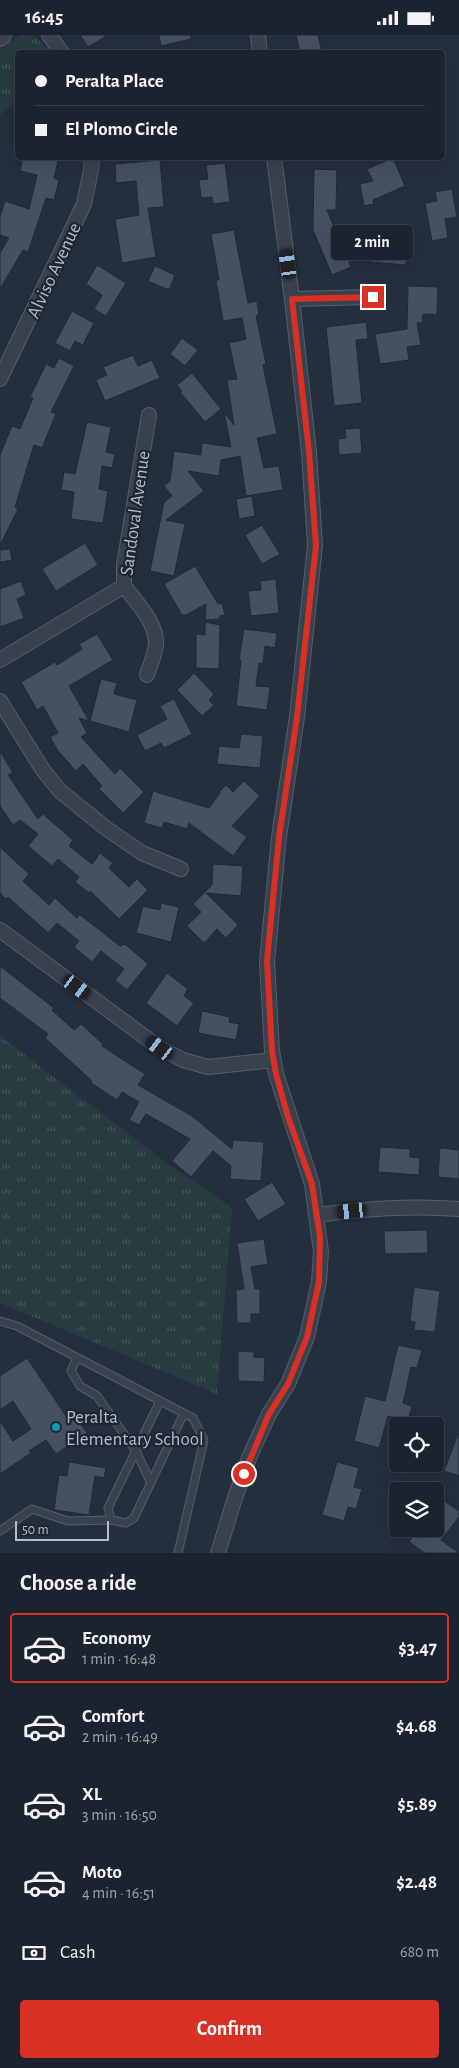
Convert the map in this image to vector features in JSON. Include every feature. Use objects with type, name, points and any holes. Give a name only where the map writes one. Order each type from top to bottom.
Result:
[{"type":"street","points":[[0,39],[4,35]]},
{"type":"street","points":[[49,35],[60,50]]},
{"type":"street","points":[[258,35],[260,50]]},
{"type":"street","name":"Alviso Avenue","points":[[0,379],[84,204],[92,170],[92,160]]},
{"type":"street","points":[[218,1553],[250,1458],[269,1414],[288,1384],[307,1337],[319,1282],[320,1252],[317,1215],[310,1177],[288,1117],[276,1074],[267,961],[279,837],[297,717],[316,545],[309,452],[274,160]]},
{"type":"street","points":[[292,299],[373,297]]},
{"type":"street","name":"Sandoval Avenue","points":[[0,661],[124,586],[124,565],[149,415]]},
{"type":"street","points":[[124,586],[140,607],[154,631],[156,642],[147,675]]},
{"type":"street","points":[[0,701],[43,770],[60,791],[107,829],[142,853],[181,869]]},
{"type":"street","points":[[0,930],[160,1048],[183,1060],[208,1067],[274,1060]]},
{"type":"street","points":[[317,1215],[389,1207],[422,1206],[459,1209]]},
{"type":"lane","points":[[0,1321],[17,1326],[193,1418],[204,1440],[178,1553]]},
{"type":"lane","points":[[77,1358],[71,1371],[80,1385],[97,1396],[136,1451],[151,1483]]},
{"type":"lane","points":[[111,1520],[108,1508],[160,1401]]},
{"type":"lane","points":[[0,1531],[32,1509],[68,1521],[111,1520],[126,1523],[134,1518],[184,1413]]},
{"type":"green space","points":[[23,35],[36,37],[47,50],[15,50],[15,101],[0,115],[0,51],[10,41]]},
{"type":"green space","points":[[0,1036],[168,1164],[232,1208],[217,1394],[0,1303]]},
{"type":"building","points":[[80,35],[108,35],[88,47]]},
{"type":"building","points":[[159,35],[191,35],[191,39],[161,46]]},
{"type":"building","points":[[296,35],[318,35],[321,50],[299,50]]},
{"type":"building","points":[[22,160],[54,160],[58,161],[54,178],[59,180],[54,200],[46,198],[28,252],[23,250],[0,289],[0,253],[9,238],[0,235],[0,217],[5,201],[29,209],[37,175],[20,171]]},
{"type":"building","points":[[160,160],[164,207],[148,208],[156,257],[122,263],[115,219],[139,215],[136,181],[116,183],[115,164]]},
{"type":"building","points":[[388,160],[394,160],[405,186],[373,200],[374,204],[364,206],[360,184],[373,181],[367,169]]},
{"type":"building","points":[[225,163],[230,202],[213,204],[212,197],[201,198],[199,180],[208,179],[206,165]]},
{"type":"building","points":[[314,169],[337,170],[336,210],[327,210],[351,267],[332,275],[313,230]]},
{"type":"building","points":[[452,189],[457,217],[445,219],[448,238],[432,241],[425,203],[437,201],[435,192]]},
{"type":"building","points":[[372,227],[407,228],[406,265],[370,262]]},
{"type":"building","points":[[234,230],[248,303],[257,301],[259,315],[256,316],[266,364],[263,365],[277,434],[257,438],[264,468],[279,466],[283,490],[246,496],[240,456],[221,460],[219,476],[188,471],[204,491],[166,520],[185,524],[174,576],[150,571],[164,502],[172,496],[164,486],[170,481],[174,451],[201,455],[202,443],[231,447],[224,412],[234,425],[227,380],[237,379],[229,343],[246,339],[242,318],[223,321],[216,280],[219,280],[211,234]]},
{"type":"building","points":[[97,265],[126,283],[106,316],[94,309],[102,295],[86,284]]},
{"type":"building","points":[[155,266],[175,275],[169,290],[148,281]]},
{"type":"building","points":[[408,286],[438,287],[437,315],[423,314],[422,323],[417,323],[421,345],[407,347],[409,360],[380,364],[375,334],[407,329]]},
{"type":"building","points":[[72,311],[94,323],[83,345],[75,341],[70,351],[55,343]]},
{"type":"building","points":[[366,322],[368,339],[356,340],[362,403],[334,406],[326,327]]},
{"type":"building","points":[[182,338],[198,350],[185,366],[170,354]]},
{"type":"building","points":[[133,355],[138,366],[152,360],[160,378],[105,401],[96,380],[107,375],[103,367]]},
{"type":"building","points":[[59,358],[74,366],[51,412],[56,414],[42,448],[34,445],[15,507],[18,509],[0,545],[0,455],[12,426],[20,429],[33,398],[30,397],[46,364],[54,368]]},
{"type":"building","points":[[192,373],[221,409],[205,422],[180,392],[182,391],[177,385]]},
{"type":"building","points":[[87,422],[111,427],[106,452],[115,454],[112,468],[102,466],[99,489],[108,491],[103,523],[71,519],[74,492],[61,490],[64,472],[75,474]]},
{"type":"building","points":[[360,428],[362,453],[339,455],[338,439],[346,438],[345,429]]},
{"type":"building","points":[[252,496],[255,516],[239,519],[236,499]]},
{"type":"building","points":[[262,525],[280,554],[262,564],[245,535]]},
{"type":"building","points":[[85,543],[98,565],[56,591],[42,569]]},
{"type":"building","points":[[10,549],[12,560],[0,562],[0,550]]},
{"type":"building","points":[[195,566],[218,604],[222,603],[225,615],[220,616],[220,619],[205,620],[206,604],[186,615],[182,615],[164,584]]},
{"type":"building","points":[[276,579],[279,613],[251,616],[248,591],[261,590],[260,581]]},
{"type":"building","points":[[21,581],[26,595],[17,599],[24,618],[0,627],[0,589]]},
{"type":"building","points":[[205,622],[220,625],[219,669],[196,668],[196,634],[205,635]]},
{"type":"building","points":[[244,629],[277,633],[275,648],[265,646],[263,664],[259,663],[256,686],[270,687],[267,710],[236,706],[241,660],[239,660]]},
{"type":"building","points":[[97,634],[113,660],[69,686],[89,721],[79,718],[87,733],[81,737],[115,774],[120,768],[144,792],[123,813],[99,789],[102,786],[83,764],[76,771],[58,751],[50,737],[58,733],[43,706],[37,710],[21,682],[55,662],[57,665],[82,649],[79,644]]},
{"type":"building","points":[[194,673],[214,694],[209,700],[214,705],[202,716],[177,690]]},
{"type":"building","points":[[101,679],[117,683],[114,694],[137,700],[129,732],[90,721]]},
{"type":"building","points":[[174,699],[192,734],[164,748],[161,743],[145,751],[137,735],[167,719],[160,706]]},
{"type":"building","points":[[241,734],[263,736],[260,768],[217,764],[219,746],[239,748]]},
{"type":"building","points":[[0,751],[13,773],[8,775],[38,819],[43,814],[73,840],[69,846],[92,864],[100,853],[113,863],[109,868],[129,887],[137,879],[148,890],[119,919],[90,891],[89,893],[75,882],[79,877],[58,859],[52,866],[28,846],[38,834],[20,820],[13,825],[0,806]]},
{"type":"building","points":[[244,781],[260,796],[232,826],[247,837],[233,856],[189,823],[187,829],[164,822],[162,828],[144,823],[153,791],[209,808],[226,785],[233,792]]},
{"type":"building","points":[[0,847],[29,874],[23,881],[49,905],[55,898],[77,918],[79,914],[120,946],[125,944],[148,964],[127,990],[115,980],[124,969],[101,951],[92,962],[74,947],[79,941],[57,923],[48,933],[8,897],[6,899],[0,893]]},
{"type":"building","points":[[213,864],[243,866],[241,896],[206,893],[238,925],[226,938],[217,929],[204,943],[187,926],[201,912],[193,904],[212,885]]},
{"type":"building","points":[[161,903],[179,907],[171,942],[136,933],[143,906],[160,910]]},
{"type":"building","points":[[0,966],[54,1008],[52,1010],[74,1030],[81,1024],[103,1044],[102,1046],[145,1074],[138,1085],[192,1116],[232,1149],[233,1140],[264,1142],[261,1181],[230,1179],[231,1166],[213,1151],[191,1177],[172,1161],[190,1139],[146,1114],[139,1125],[129,1120],[139,1102],[122,1092],[117,1100],[91,1083],[92,1081],[45,1038],[48,1034],[0,998]]},
{"type":"building","points":[[167,973],[188,989],[184,996],[194,1003],[177,1026],[146,1003]]},
{"type":"building","points":[[202,1011],[230,1017],[229,1022],[239,1024],[236,1040],[198,1033]]},
{"type":"building","points":[[380,1147],[410,1149],[410,1157],[420,1158],[419,1175],[378,1172]]},
{"type":"building","points":[[440,1148],[459,1150],[459,1179],[438,1177]]},
{"type":"building","points":[[272,1182],[286,1204],[258,1221],[244,1199]]},
{"type":"building","points":[[427,1230],[428,1253],[385,1254],[384,1231]]},
{"type":"building","points":[[264,1239],[268,1264],[251,1267],[255,1289],[260,1289],[260,1314],[251,1314],[251,1323],[237,1323],[236,1290],[244,1289],[237,1243]]},
{"type":"building","points":[[414,1287],[440,1291],[435,1332],[414,1330],[415,1322],[410,1321]]},
{"type":"building","points":[[398,1345],[422,1350],[417,1368],[411,1367],[403,1403],[412,1406],[409,1417],[388,1416],[379,1448],[354,1441],[365,1396],[385,1401]]},
{"type":"building","points":[[238,1351],[254,1352],[254,1357],[265,1358],[264,1382],[238,1381]]},
{"type":"building","points":[[27,1358],[70,1422],[76,1418],[87,1433],[56,1454],[46,1440],[29,1451],[31,1453],[0,1474],[0,1421],[13,1441],[31,1429],[13,1401],[0,1410],[0,1376]]},
{"type":"building","points":[[458,1434],[459,1434],[459,1476],[444,1471]]},
{"type":"building","name":"Peralta Elementary School","points":[[69,1462],[106,1468],[104,1478],[95,1476],[89,1515],[54,1510],[59,1475],[67,1476]]},
{"type":"building","points":[[337,1462],[359,1468],[354,1487],[362,1489],[356,1509],[348,1507],[344,1521],[322,1515]]},
{"type":"building","points":[[444,1501],[459,1511],[459,1517],[444,1536]]},
{"type":"building","points":[[412,1537],[443,1537],[441,1540],[459,1553],[425,1553],[409,1542]]},
{"type":"place","name":"Peralta Elementary School","points":[[56,1427]]},
{"type":"route","points":[[244,1474],[269,1414],[288,1384],[307,1337],[319,1282],[320,1237],[316,1200],[309,1171],[288,1117],[276,1074],[272,1051],[267,961],[279,837],[297,717],[316,545],[309,452],[292,299],[373,297]]}]
